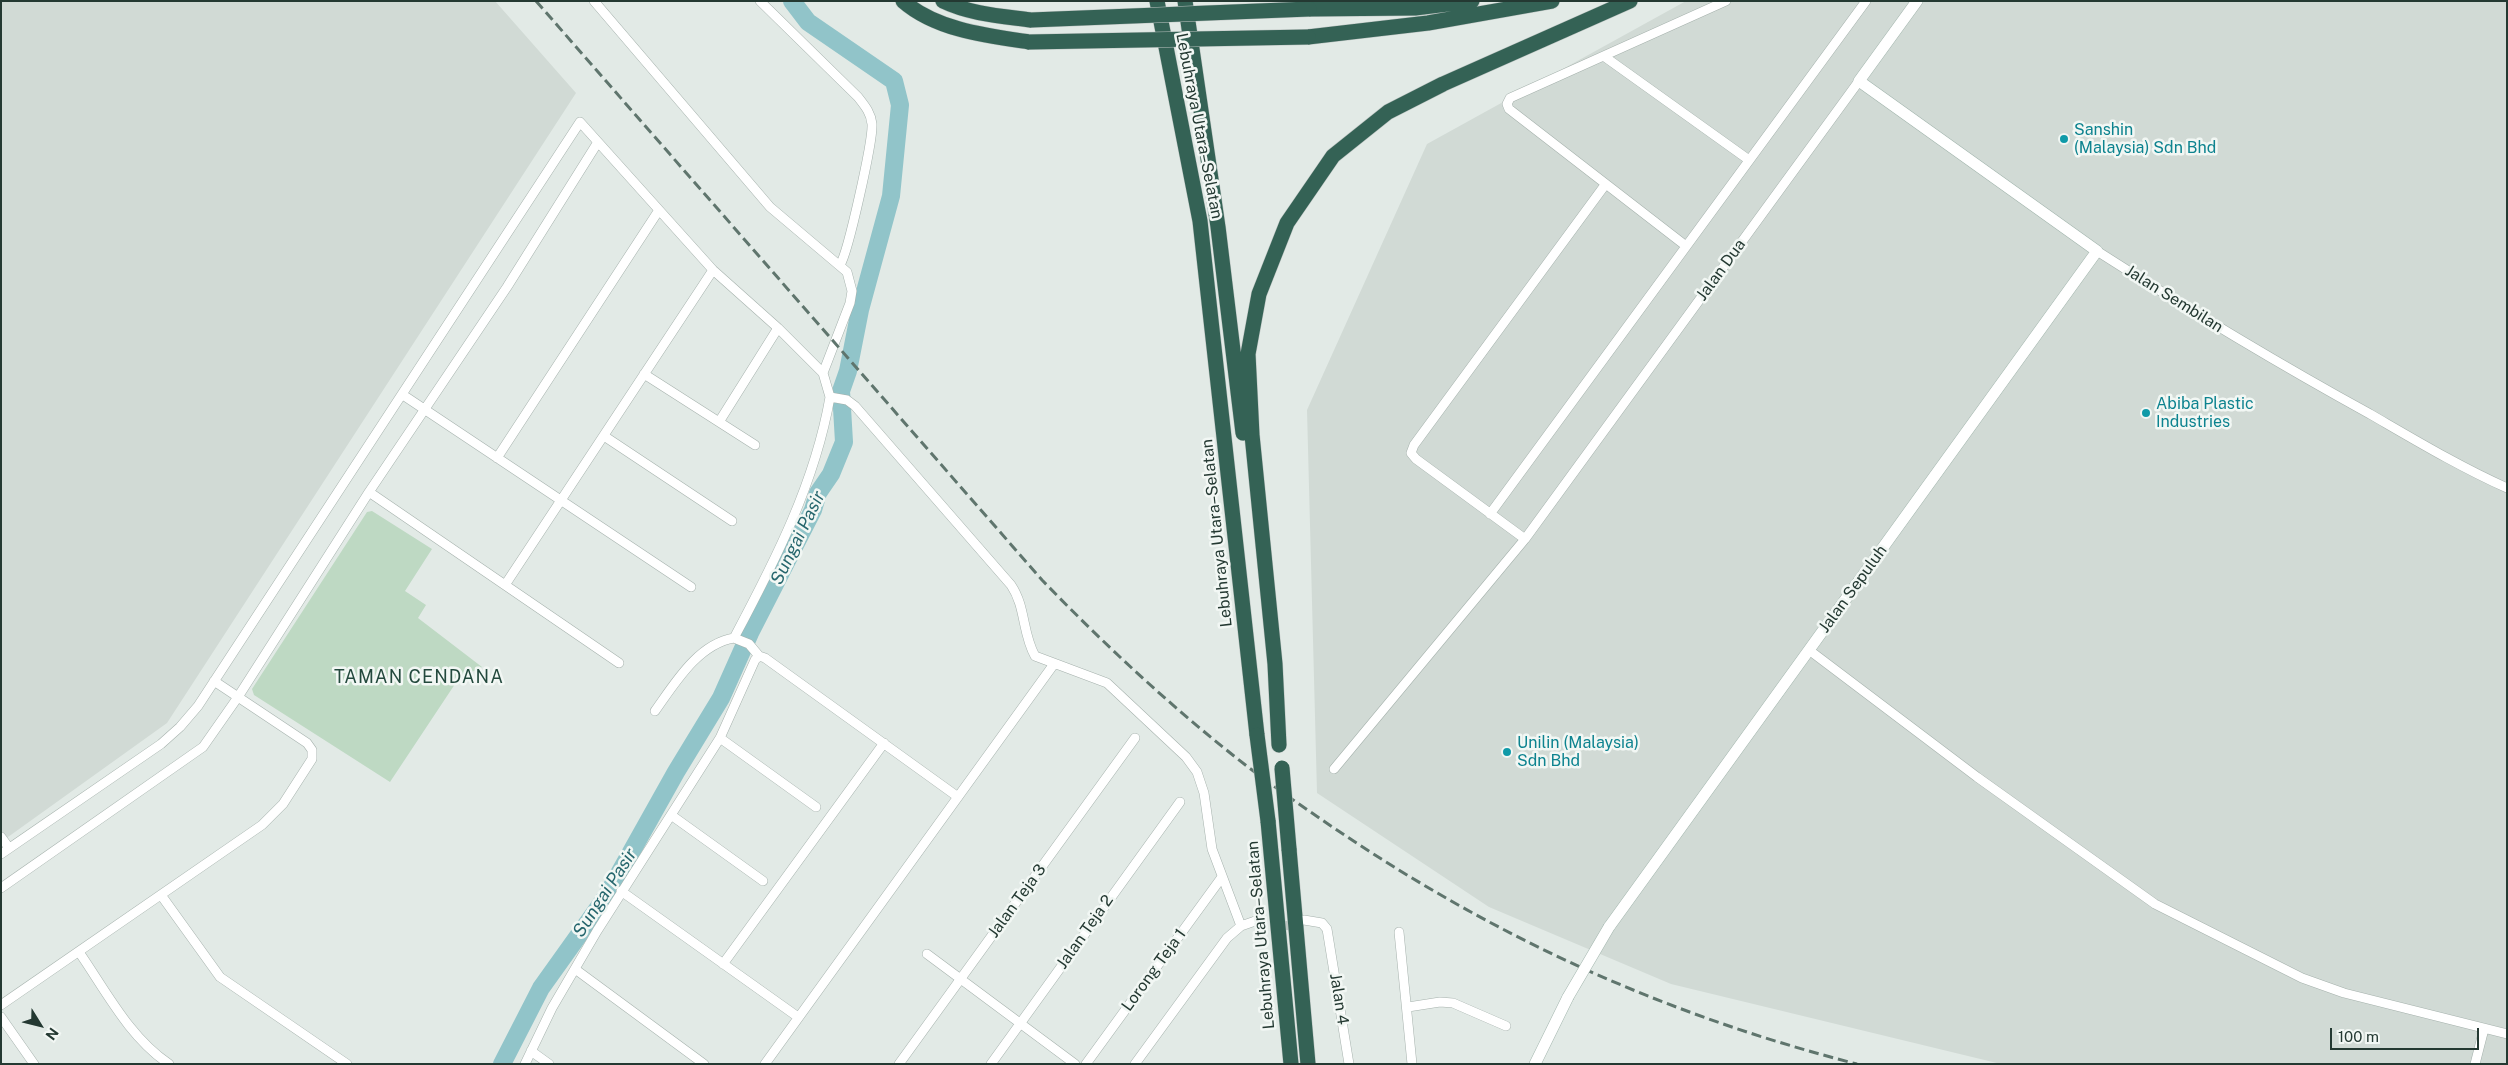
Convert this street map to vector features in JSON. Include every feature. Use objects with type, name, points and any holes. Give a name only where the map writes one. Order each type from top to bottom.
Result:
[{"type":"highway","points":[[903,1],[931,18],[978,34],[1029,42],[1308,37],[1428,23],[1552,1]]},
{"type":"highway","points":[[943,1],[956,7],[978,12],[1031,20],[1309,9],[1415,8],[1472,1]]},
{"type":"highway","name":"Lebuhraya Utara–Selatan","points":[[1157,1],[1200,221],[1268,821],[1291,1064]]},
{"type":"highway","name":"Lebuhraya Utara–Selatan","points":[[1185,1],[1218,227],[1282,768],[1308,1064]]},
{"type":"highway","points":[[1279,745],[1275,664],[1252,435],[1248,354],[1259,294],[1286,223],[1333,156],[1388,112],[1443,84],[1630,1]]},
{"type":"main road","name":"Jalan Dua","points":[[1859,81],[1917,1]]},
{"type":"main road","name":"Jalan Sembilan","points":[[1859,81],[2097,251]]},
{"type":"main road","name":"Jalan Sepuluh","points":[[1535,1064],[1550,1030],[1609,927],[1656,859],[2097,251]]},
{"type":"street","points":[[594,1],[770,207],[788,224],[840,264],[851,281],[850,303],[823,373]]},
{"type":"street","points":[[760,1],[858,97],[870,114],[872,125],[869,153],[844,256],[840,264]]},
{"type":"street","points":[[1686,246],[1509,109],[1507,104],[1510,98],[1605,57],[1726,1]]},
{"type":"street","points":[[1490,514],[1866,1]]},
{"type":"street","points":[[1605,57],[1749,160]]},
{"type":"street","name":"Jalan Dua","points":[[1334,769],[1525,539],[1859,81]]},
{"type":"street","points":[[1,838],[5,851],[160,744],[180,727],[214,681],[580,122],[713,270],[778,328],[823,373],[833,398],[819,447],[800,498],[741,641]]},
{"type":"street","points":[[1,888],[191,757],[208,741],[369,492],[507,286],[598,142]]},
{"type":"street","points":[[1525,539],[1416,459],[1411,453],[1414,445],[1605,185]]},
{"type":"street","points":[[497,458],[660,210]]},
{"type":"street","name":"Jalan Sembilan","points":[[2097,251],[2177,302],[2336,395],[2468,470],[2507,488]]},
{"type":"street","points":[[505,585],[713,270]]},
{"type":"street","points":[[719,422],[778,328]]},
{"type":"street","points":[[644,374],[755,446]]},
{"type":"street","points":[[403,395],[691,588]]},
{"type":"street","points":[[833,398],[847,400],[854,406],[1011,585],[1022,607],[1031,649],[1035,656],[1054,664],[1089,674],[1107,683],[1186,756],[1197,772],[1204,793],[1212,849],[1222,877],[1251,924],[1227,938],[1135,1064]]},
{"type":"street","points":[[604,436],[732,521]]},
{"type":"street","points":[[369,492],[619,663]]},
{"type":"street","points":[[655,711],[677,681],[713,644],[741,641],[759,656],[765,658],[884,742],[958,797]]},
{"type":"street","points":[[1809,650],[1977,777],[2155,904],[2302,978],[2344,993],[2507,1034]]},
{"type":"street","points":[[525,1064],[552,1008],[621,891],[720,738],[755,660],[759,656]]},
{"type":"street","points":[[764,1064],[1054,664]]},
{"type":"street","points":[[1,1005],[273,816],[312,758],[312,750],[308,743],[214,681]]},
{"type":"street","points":[[720,738],[816,807]]},
{"type":"street","name":"Jalan Teja 3","points":[[899,1064],[1135,738]]},
{"type":"street","points":[[723,964],[884,742]]},
{"type":"street","name":"Jalan Teja 2","points":[[991,1064],[1180,802]]},
{"type":"street","points":[[671,815],[763,881]]},
{"type":"street","name":"Lorong Teja 1","points":[[1086,1064],[1222,877]]},
{"type":"street","points":[[621,891],[798,1017]]},
{"type":"street","points":[[161,895],[220,977],[347,1064]]},
{"type":"street","name":"Jalan 4","points":[[1304,923],[1324,924],[1328,934],[1350,1064]]},
{"type":"street","points":[[1399,932],[1408,1007],[1412,1064]]},
{"type":"street","points":[[79,952],[136,1035],[148,1048],[169,1064]]},
{"type":"street","points":[[926,954],[1075,1064]]},
{"type":"street","points":[[575,969],[704,1064]]},
{"type":"street","points":[[1408,1007],[1440,1002],[1453,1003],[1506,1026]]},
{"type":"street","points":[[1,1017],[34,1064]]},
{"type":"street","points":[[2475,1064],[2484,1029]]},
{"type":"street","points":[[531,1051],[549,1064]]},
{"type":"shaded area","points":[[1,1],[495,1],[576,93],[167,723],[1,842]]},
{"type":"shaded area","points":[[1686,1],[2507,1],[2507,1064],[2001,1064],[1671,984],[1489,907],[1317,793],[1307,410],[1427,144]]},
{"type":"green space","points":[[372,511],[432,549],[405,591],[426,605],[418,618],[482,667],[459,678],[390,782],[254,695],[252,689],[367,512]]},
{"type":"waterway","name":"Sungai Pasir","points":[[502,1064],[541,988],[606,897],[676,772],[721,698],[750,633],[813,510],[818,493],[831,474],[844,442],[841,391],[848,371],[860,310],[891,196],[900,105],[894,81],[808,22],[792,1]]},
{"type":"tunnel","points":[[1258,925],[1304,926]]},
{"type":"railway","points":[[536,1],[1042,580],[1135,671],[1234,756],[1328,824],[1390,865],[1453,902],[1517,936],[1582,968],[1648,996],[1785,1044],[1857,1064]]},
{"type":"place","name":"Sanshin (Malaysia) Sdn Bhd","points":[[2064,139]]},
{"type":"place","name":"Abiba Plastic Industries","points":[[2146,413]]},
{"type":"place","name":"Unilin (Malaysia) Sdn Bhd","points":[[1507,752]]},
{"type":"district","name":"TAMAN CENDANA","points":[[419,677]]}]
